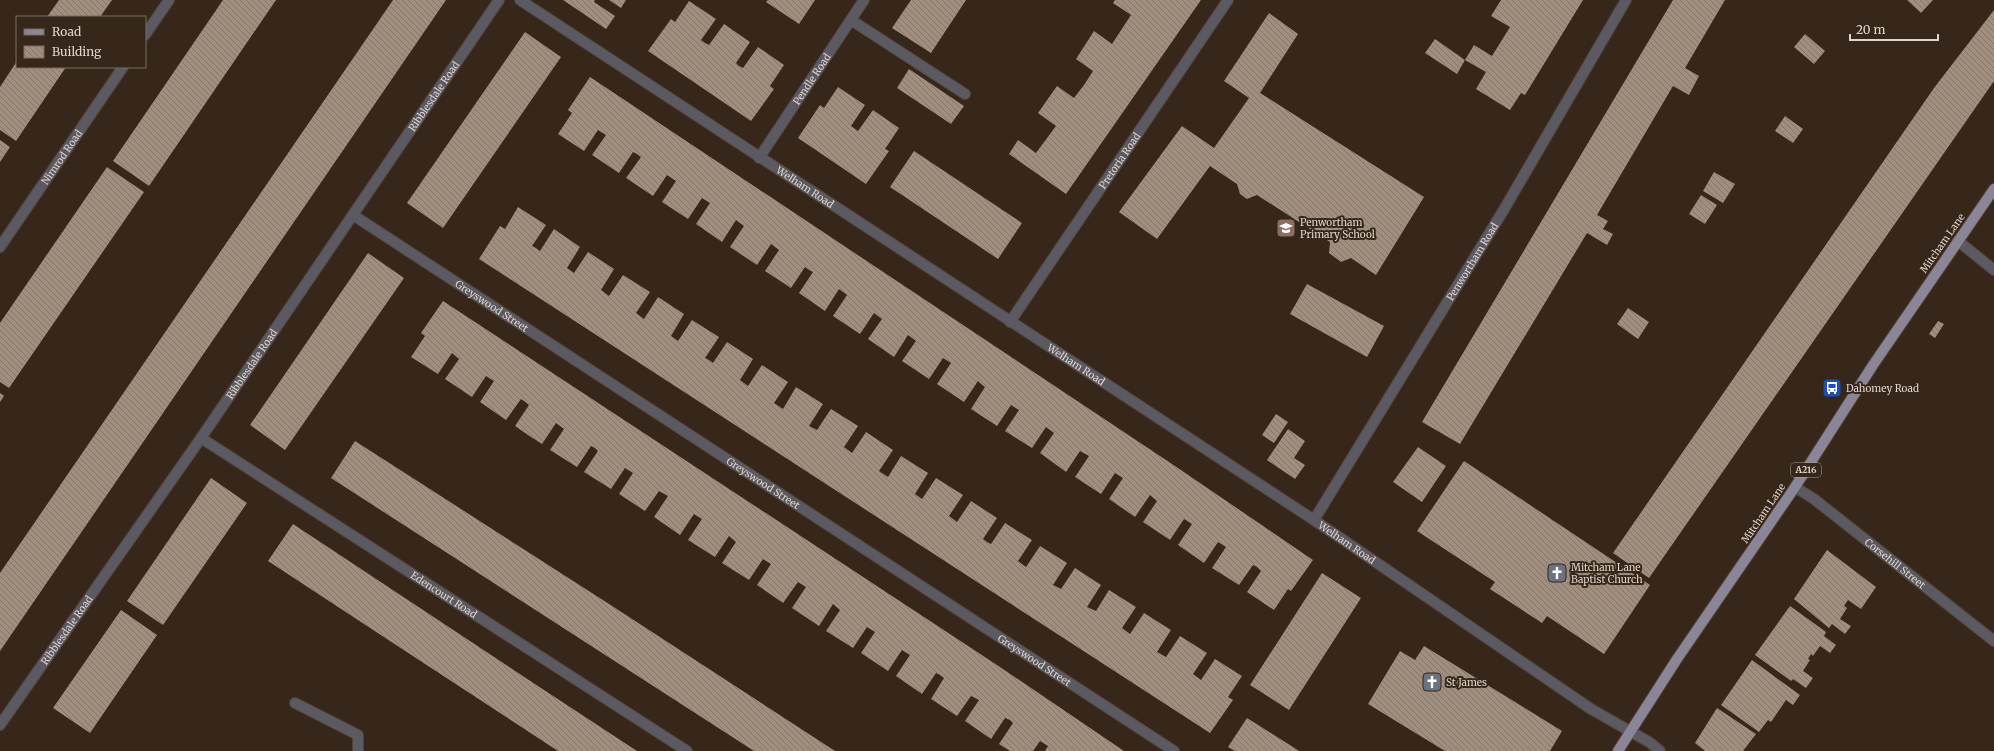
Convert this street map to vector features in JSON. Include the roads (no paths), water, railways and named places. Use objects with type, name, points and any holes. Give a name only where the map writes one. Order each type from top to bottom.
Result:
[{"type":"main road","name":"Mitcham Lane","points":[[1618,751],[1677,659],[1795,487],[1873,365],[1994,189]]},
{"type":"street","points":[[146,34],[169,0]]},
{"type":"street","name":"Ribblesdale Road","points":[[0,725],[201,438],[499,0]]},
{"type":"street","name":"Welham Road","points":[[520,0],[759,158],[1314,520],[1591,709],[1660,751]]},
{"type":"street","name":"Pendle Road","points":[[759,158],[864,0]]},
{"type":"street","name":"Pretoria Road","points":[[1010,322],[1228,0]]},
{"type":"street","name":"Penwortham Road","points":[[1314,520],[1503,212],[1626,0]]},
{"type":"street","points":[[851,20],[965,94]]},
{"type":"street","name":"Nimrod Road","points":[[0,247],[122,68]]},
{"type":"street","name":"Greyswood Street","points":[[353,215],[1174,751]]},
{"type":"street","points":[[1958,241],[1994,270]]},
{"type":"street","name":"Edencourt Road","points":[[201,438],[687,751]]},
{"type":"street","name":"Corsehill Street","points":[[1795,487],[1814,499],[1994,641]]},
{"type":"street","points":[[295,703],[358,736],[358,751]]},
{"type":"place","name":"Penwortham Primary School","points":[[1286,228]]},
{"type":"place","name":"Dahomey Road","points":[[1832,388]]},
{"type":"place","name":"Mitcham Lane Baptist Church","points":[[1557,573]]},
{"type":"place","name":"St James","points":[[1432,682]]}]
